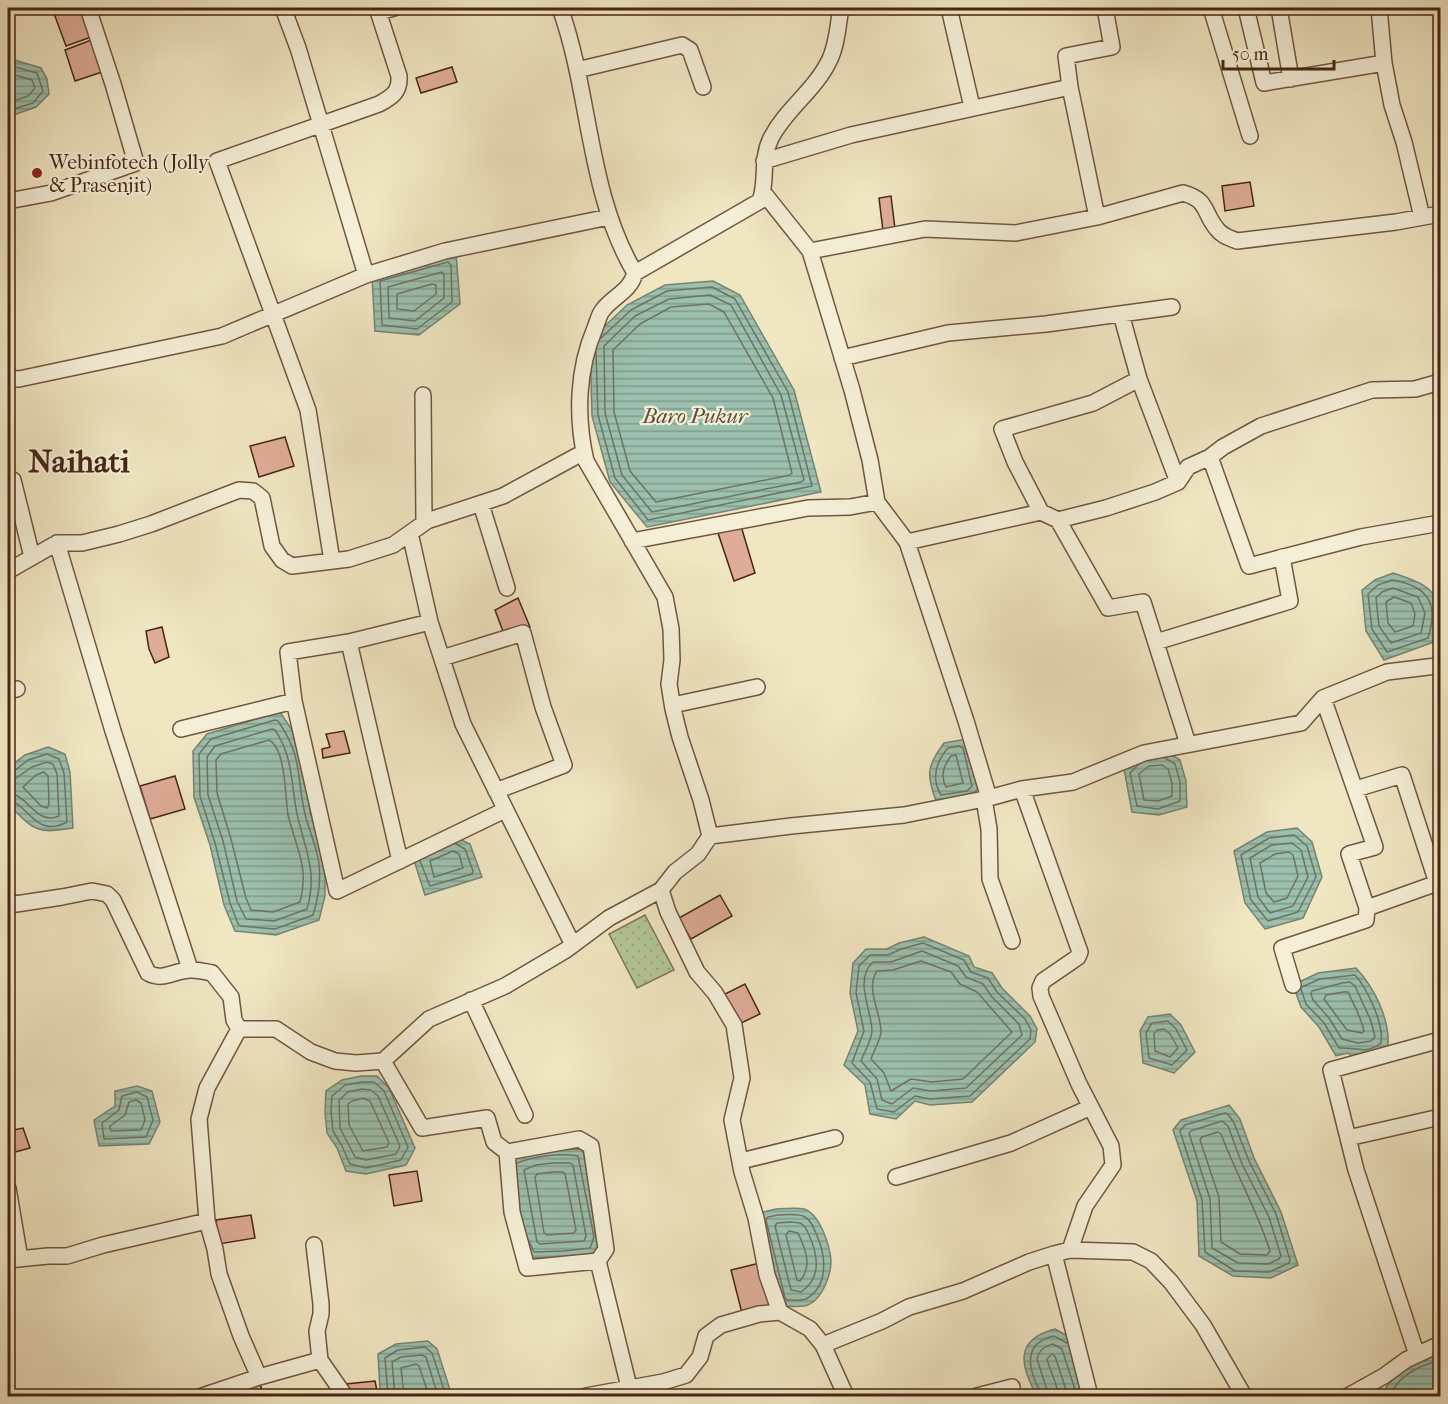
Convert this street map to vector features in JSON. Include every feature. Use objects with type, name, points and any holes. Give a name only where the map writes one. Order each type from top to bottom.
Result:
[{"type":"street","points":[[8,201],[51,193],[136,163],[88,8]]},
{"type":"street","points":[[283,8],[298,48],[366,275]]},
{"type":"street","points":[[239,1029],[276,1029],[311,1052],[335,1061],[356,1063],[383,1060],[429,1019],[505,986],[573,945],[609,918],[661,890],[675,872],[698,854],[710,836],[699,791],[680,737],[669,684],[672,660],[671,629],[665,597],[586,461],[581,439],[582,370],[590,340],[603,311],[633,282],[635,273],[621,249],[600,186],[577,70],[560,8]]},
{"type":"street","points":[[635,273],[760,201],[763,192],[764,161],[771,139],[829,61],[841,8]]},
{"type":"street","points":[[949,8],[972,107]]},
{"type":"street","points":[[1097,217],[1070,87],[1066,56],[1112,47],[1105,8]]},
{"type":"street","points":[[1211,8],[1250,136]]},
{"type":"street","points":[[1246,8],[1264,83],[1384,63]]},
{"type":"street","points":[[1279,8],[1291,79]]},
{"type":"street","points":[[1379,8],[1384,63],[1392,105],[1404,142],[1422,217]]},
{"type":"street","points":[[332,561],[308,411],[217,161],[379,104],[394,96],[400,86],[399,76],[383,9]]},
{"type":"street","points":[[577,70],[682,45],[690,50],[703,87]]},
{"type":"street","points":[[764,161],[851,135],[1070,87]]},
{"type":"street","points":[[763,192],[810,251],[870,460],[877,502],[907,542],[966,721],[986,799],[990,879],[1012,941]]},
{"type":"street","points":[[810,251],[925,229],[1016,234],[1097,217],[1183,193],[1195,196],[1205,206],[1216,229],[1225,237],[1238,241],[1440,214]]},
{"type":"street","points":[[8,378],[19,379],[222,336],[366,275],[445,251],[609,217]]},
{"type":"street","points":[[842,358],[948,333],[1046,324],[1172,307]]},
{"type":"street","points":[[1121,314],[1139,379],[1178,482]]},
{"type":"street","points":[[1041,513],[1015,462],[1002,429],[1092,403],[1139,379]]},
{"type":"street","points":[[907,542],[1041,513],[1058,519],[1106,508],[1178,482],[1188,467],[1210,457],[1223,447],[1262,426],[1372,390],[1415,389],[1440,382]]},
{"type":"street","points":[[423,395],[424,523]]},
{"type":"street","points":[[8,572],[57,543],[82,543],[119,534],[239,490],[252,491],[262,498],[272,546],[282,560],[292,566],[349,559],[393,545],[424,523],[503,496],[584,452]]},
{"type":"street","points":[[1210,457],[1249,566],[1361,537],[1440,523]]},
{"type":"street","points":[[8,481],[13,480],[32,556]]},
{"type":"street","points":[[632,541],[808,508],[850,507],[877,502]]},
{"type":"street","points":[[481,504],[507,588]]},
{"type":"street","points":[[1058,519],[1108,608],[1143,602],[1188,744]]},
{"type":"street","points":[[410,533],[430,622],[463,724],[573,945]]},
{"type":"street","points":[[57,543],[113,731],[190,969]]},
{"type":"street","points":[[1155,642],[1290,600],[1282,557]]},
{"type":"street","points":[[430,622],[349,642],[288,652],[294,701],[337,891],[505,810]]},
{"type":"street","points":[[442,658],[523,633],[543,706],[564,765],[496,791]]},
{"type":"street","points":[[349,642],[400,861]]},
{"type":"street","points":[[710,836],[904,815],[986,799],[1022,789],[1073,782],[1144,753],[1301,723],[1323,698],[1387,672],[1436,666],[1440,668]]},
{"type":"street","points":[[673,705],[757,687]]},
{"type":"street","points":[[1293,985],[1282,948],[1366,920],[1367,908],[1349,854],[1375,847],[1323,698]]},
{"type":"street","points":[[181,729],[294,701]]},
{"type":"street","points":[[1356,789],[1402,776],[1439,883],[1367,908]]},
{"type":"street","points":[[1022,789],[1080,952],[1078,957],[1044,981],[1040,988],[1041,996],[1111,1146],[1113,1165],[1085,1206],[1070,1250]]},
{"type":"street","points":[[661,890],[668,912],[697,972],[716,993],[734,1025],[742,1078],[732,1120],[756,1218],[767,1275],[780,1312]]},
{"type":"street","points":[[8,901],[16,904],[99,891],[114,900],[148,973],[155,977],[190,969],[212,973],[231,997],[234,1020],[239,1029]]},
{"type":"street","points":[[471,1000],[525,1115]]},
{"type":"street","points":[[239,1029],[207,1088],[199,1119],[207,1221],[219,1274],[241,1336],[259,1377]]},
{"type":"street","points":[[1417,1355],[1356,1170],[1331,1070],[1440,1040]]},
{"type":"street","points":[[383,1060],[422,1128],[487,1118],[494,1142],[507,1152],[512,1212],[527,1268],[598,1261]]},
{"type":"street","points":[[896,1178],[1011,1143],[1091,1107]]},
{"type":"street","points":[[1348,1138],[1440,1117]]},
{"type":"street","points":[[741,1161],[835,1138]]},
{"type":"street","points":[[507,1152],[579,1139],[591,1146],[606,1249],[598,1261],[629,1387]]},
{"type":"street","points":[[8,1188],[14,1259],[67,1256],[103,1245],[207,1221]]},
{"type":"street","points":[[314,1245],[321,1314],[317,1331],[320,1360],[345,1396]]},
{"type":"street","points":[[823,1346],[909,1307],[963,1291],[1029,1262],[1054,1254],[1070,1250],[1133,1252],[1151,1261],[1171,1282],[1203,1325],[1244,1396]]},
{"type":"street","points":[[1054,1254],[1090,1396]]},
{"type":"street","points":[[586,1396],[663,1382],[686,1375],[700,1357],[706,1336],[721,1325],[759,1314],[780,1312],[810,1329],[823,1346],[846,1396]]},
{"type":"street","points":[[1348,1396],[1440,1344]]},
{"type":"street","points":[[202,1396],[320,1360]]},
{"type":"street","points":[[977,1396],[1012,1387]]},
{"type":"shaded area","points":[[645,915],[674,970],[637,988],[609,934]]},
{"type":"water","points":[[8,58],[41,68],[47,79],[49,94],[36,107],[8,117]]},
{"type":"water","points":[[456,253],[460,304],[419,335],[375,331],[372,277]]},
{"type":"water","name":"Baro Pukur","points":[[713,281],[740,295],[794,390],[821,492],[647,527],[610,482],[592,416],[590,340],[627,305],[665,285]]},
{"type":"water","points":[[1393,573],[1420,583],[1434,595],[1437,603],[1436,626],[1434,642],[1384,660],[1366,631],[1362,590],[1375,580]]},
{"type":"water","points":[[280,712],[296,736],[304,759],[310,811],[325,864],[325,896],[319,920],[276,935],[235,931],[224,905],[210,845],[194,797],[193,751],[207,734]]},
{"type":"water","points":[[967,739],[979,787],[971,797],[936,801],[930,777],[934,758],[944,743]]},
{"type":"water","points":[[48,747],[65,754],[70,772],[73,828],[51,831],[37,829],[10,806],[8,768],[25,755]]},
{"type":"water","points":[[1166,751],[1180,760],[1186,781],[1187,807],[1159,815],[1132,812],[1124,769]]},
{"type":"water","points":[[1297,828],[1312,842],[1322,877],[1303,918],[1265,929],[1245,903],[1234,851],[1267,832]]},
{"type":"water","points":[[453,836],[470,844],[482,877],[425,895],[412,854]]},
{"type":"water","points":[[924,937],[969,956],[974,967],[992,973],[1002,988],[1030,1016],[1037,1029],[1035,1042],[972,1102],[930,1105],[915,1101],[896,1119],[870,1114],[865,1085],[844,1065],[858,1031],[850,993],[853,963],[866,949],[887,949],[899,943]]},
{"type":"water","points":[[1356,968],[1369,984],[1380,1004],[1384,1014],[1388,1046],[1377,1054],[1354,1058],[1348,1053],[1336,1056],[1319,1027],[1301,1007],[1293,985],[1318,973]]},
{"type":"water","points":[[1170,1014],[1181,1025],[1195,1052],[1174,1073],[1143,1063],[1140,1031],[1148,1017]]},
{"type":"water","points":[[361,1076],[377,1076],[389,1088],[415,1148],[406,1165],[366,1174],[346,1171],[337,1148],[327,1133],[326,1091],[342,1080]]},
{"type":"water","points":[[137,1086],[152,1091],[160,1122],[149,1144],[99,1146],[94,1120],[115,1106],[115,1091]]},
{"type":"water","points":[[1229,1105],[1240,1119],[1254,1158],[1281,1212],[1298,1265],[1271,1278],[1233,1276],[1199,1256],[1197,1201],[1173,1130],[1181,1120]]},
{"type":"water","points":[[581,1149],[584,1154],[600,1237],[596,1253],[528,1258],[521,1233],[511,1158],[551,1150]]},
{"type":"water","points":[[801,1208],[810,1212],[823,1231],[829,1247],[831,1261],[827,1281],[815,1300],[804,1306],[781,1306],[759,1213],[776,1209]]},
{"type":"water","points":[[1055,1329],[1073,1339],[1090,1396],[1037,1396],[1031,1385],[1024,1364],[1027,1347],[1032,1340]]},
{"type":"water","points":[[428,1341],[437,1349],[452,1396],[382,1396],[378,1354],[396,1344]]},
{"type":"water","points":[[1440,1355],[1440,1396],[1390,1396],[1386,1387],[1397,1375],[1417,1362]]},
{"type":"building","points":[[52,8],[84,8],[94,36],[66,46]]},
{"type":"building","points":[[94,39],[105,71],[75,81],[65,50]]},
{"type":"building","points":[[452,67],[457,82],[421,93],[416,78]]},
{"type":"building","points":[[1250,182],[1254,206],[1225,211],[1222,186]]},
{"type":"building","points":[[891,196],[895,229],[883,231],[879,198]]},
{"type":"building","points":[[285,437],[294,466],[259,477],[250,446]]},
{"type":"building","points":[[741,526],[755,573],[734,581],[718,533]]},
{"type":"building","points":[[518,598],[530,627],[504,634],[495,610]]},
{"type":"building","points":[[162,627],[169,657],[155,663],[149,649],[146,631]]},
{"type":"building","points":[[344,731],[350,753],[323,758],[322,749],[330,747],[326,734]]},
{"type":"building","points":[[175,776],[185,809],[150,819],[140,786]]},
{"type":"building","points":[[720,895],[732,916],[691,939],[679,918]]},
{"type":"building","points":[[745,984],[760,1014],[737,1025],[723,995]]},
{"type":"building","points":[[23,1128],[30,1148],[8,1154],[8,1131]]},
{"type":"building","points":[[417,1171],[422,1201],[394,1206],[389,1175]]},
{"type":"building","points":[[251,1215],[255,1238],[219,1244],[216,1220]]},
{"type":"building","points":[[760,1263],[770,1305],[742,1313],[731,1270]]},
{"type":"building","points":[[375,1381],[378,1396],[352,1396],[346,1384]]},
{"type":"building","points":[[260,1384],[264,1396],[239,1396],[238,1392]]},
{"type":"place","name":"Webinfotech (Jolly & Prasenjit)","points":[[37,173]]},
{"type":"district","name":"Naihati","points":[[79,461]]}]
